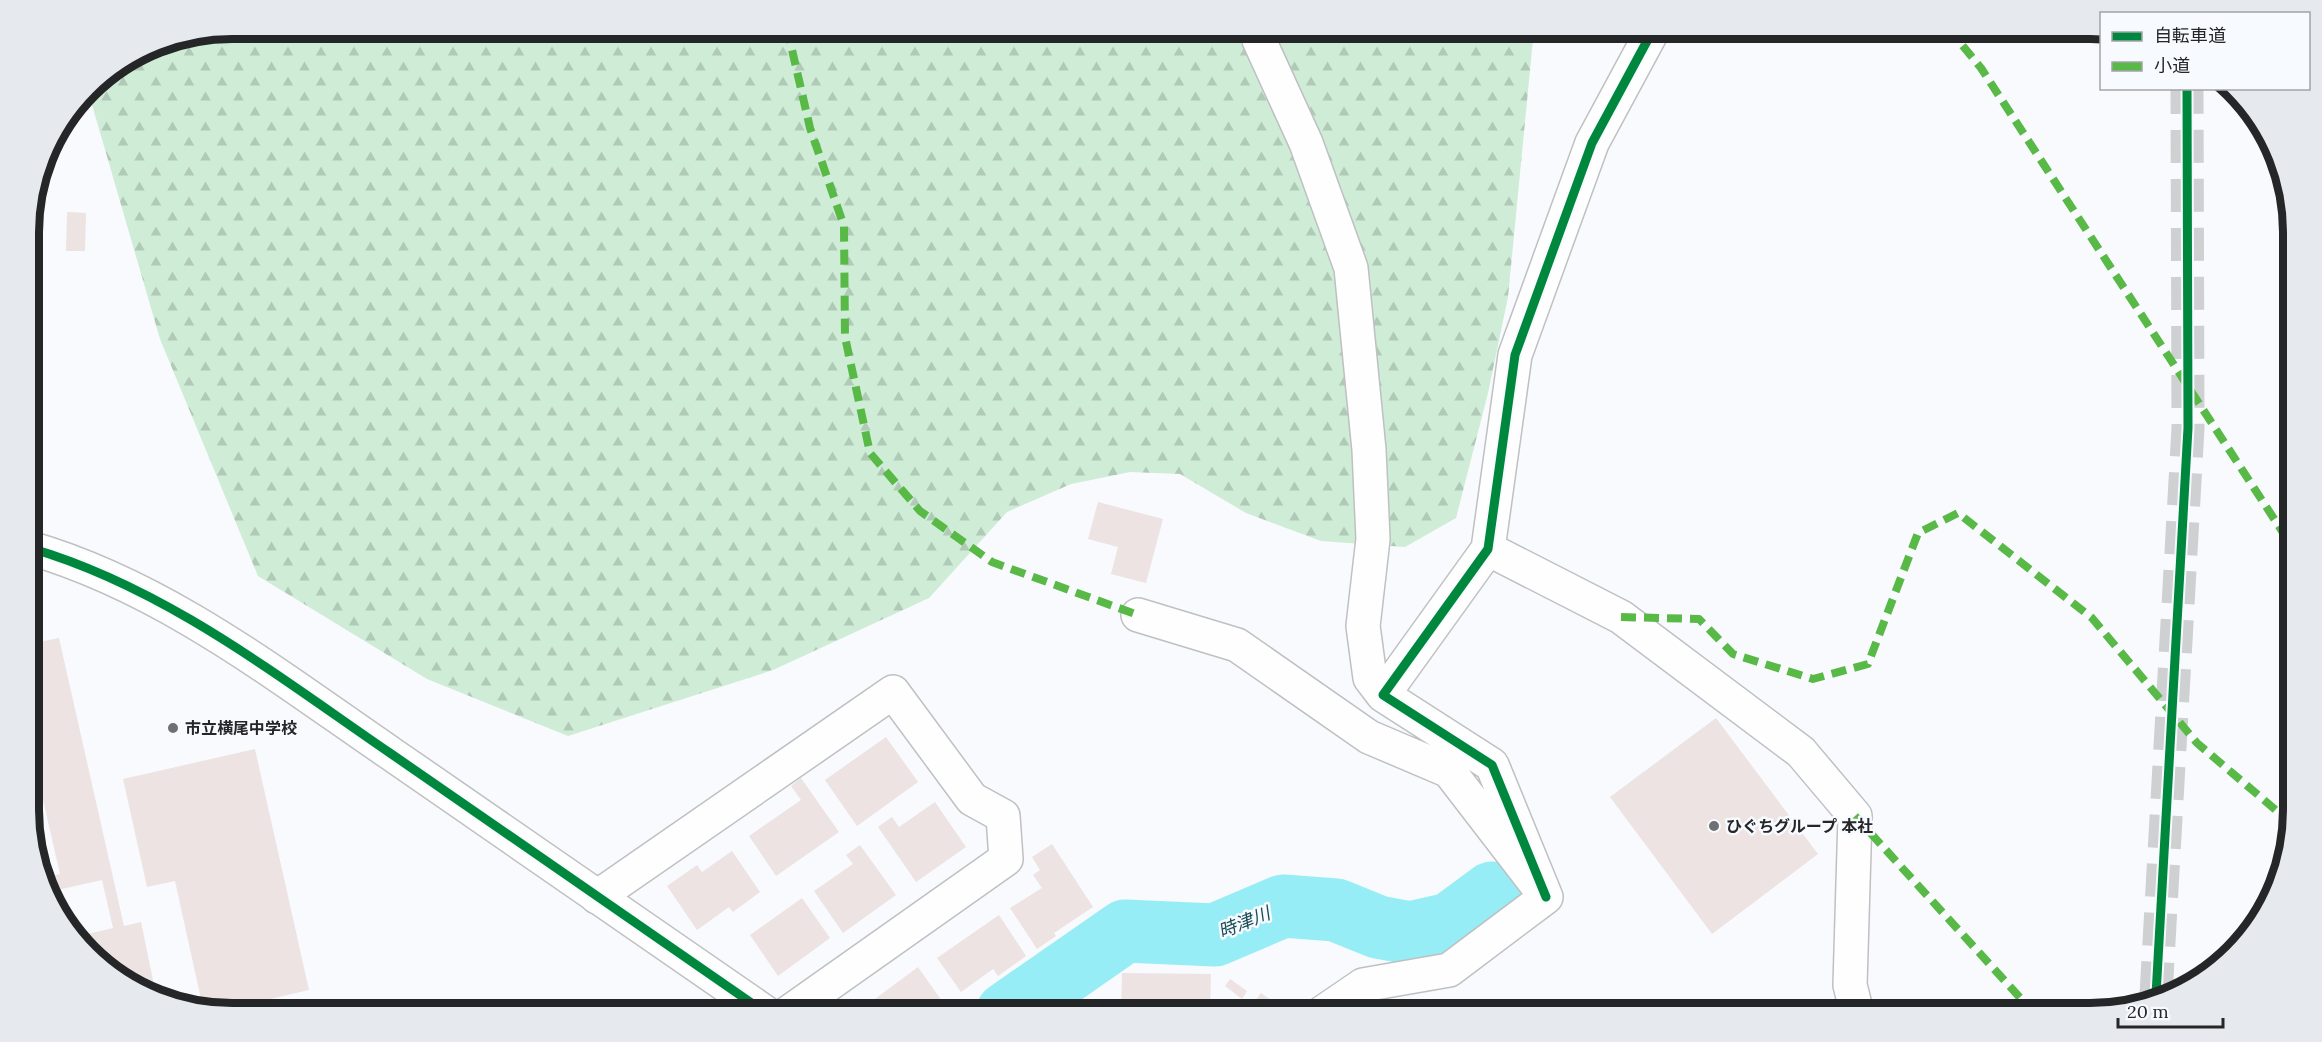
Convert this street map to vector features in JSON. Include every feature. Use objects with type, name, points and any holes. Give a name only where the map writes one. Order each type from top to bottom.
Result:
[{"type":"street","points":[[1259,39],[1306,143],[1351,268],[1369,450],[1372,539],[1364,626],[1370,678],[1383,695],[1492,765],[1546,897]]},
{"type":"street","points":[[1383,695],[1488,549],[1515,355],[1592,143],[1648,39]]},
{"type":"street","points":[[1488,549],[1621,617],[1801,752],[1855,816],[1850,985],[1854,1003]]},
{"type":"street","points":[[39,551],[62,557],[155,598],[251,657],[751,1003]]},
{"type":"street","points":[[1138,615],[1237,645],[1369,737],[1449,771],[1546,897]]},
{"type":"street","points":[[597,897],[893,692],[972,798],[1003,816],[1006,860],[802,1003]]},
{"type":"street","points":[[1337,1003],[1363,985],[1449,970],[1546,897]]},
{"type":"green space","points":[[219,39],[1533,39],[1508,297],[1488,393],[1456,518],[1405,547],[1321,541],[1246,513],[1180,474],[1130,472],[1071,484],[1007,512],[929,598],[773,670],[568,736],[427,679],[258,576],[160,339],[91,100],[114,79],[135,65],[170,49],[194,43]]},
{"type":"building","points":[[67,212],[86,213],[85,251],[66,251]]},
{"type":"building","points":[[1098,502],[1163,519],[1146,583],[1111,574],[1118,547],[1088,539]]},
{"type":"building","points":[[59,638],[124,926],[141,922],[154,986],[114,963],[85,935],[113,928],[102,880],[57,890],[54,884],[51,876],[60,874],[39,782],[39,642]]},
{"type":"building","name":"ひぐちグループ 本社","points":[[1716,718],[1818,854],[1712,934],[1610,797]]},
{"type":"building","points":[[886,737],[918,782],[857,826],[825,780]]},
{"type":"building","points":[[255,749],[309,990],[253,1003],[219,1003],[201,1000],[175,881],[147,887],[123,779]]},
{"type":"building","points":[[801,778],[839,832],[776,876],[749,836],[801,800],[791,786]]},
{"type":"building","points":[[935,802],[966,847],[916,882],[878,827],[892,817],[899,827]]},
{"type":"building","points":[[1052,844],[1093,907],[1054,933],[1056,936],[1037,949],[1010,908],[1042,888],[1033,875],[1040,870],[1032,857]]},
{"type":"building","points":[[860,845],[896,895],[843,933],[814,891],[853,864],[846,855]]},
{"type":"building","points":[[732,851],[760,892],[733,912],[729,907],[697,930],[667,886],[697,865],[702,872]]},
{"type":"building","points":[[802,898],[830,938],[778,976],[750,935]]},
{"type":"building","points":[[999,915],[1026,956],[998,976],[993,969],[961,992],[937,958]]},
{"type":"building","points":[[918,967],[943,1003],[869,1003]]},
{"type":"building","points":[[1122,973],[1211,974],[1210,1003],[1121,1003]]},
{"type":"building","points":[[1230,979],[1247,991],[1242,999],[1225,986]]},
{"type":"building","points":[[1261,993],[1275,1003],[1254,1003]]},
{"type":"waterway","name":"時津川","points":[[1021,1003],[1125,931],[1215,935],[1283,906],[1336,910],[1378,927],[1410,933],[1450,924],[1492,893]]},
{"type":"tunnel","points":[[2156,991],[2188,428],[2187,90]]},
{"type":"marked path","points":[[790,39],[810,128],[844,226],[845,337],[870,453],[920,511],[992,562],[1138,615]]},
{"type":"marked path","points":[[1957,39],[1981,68],[2283,533]]},
{"type":"marked path","points":[[1621,617],[1699,619],[1733,654],[1813,679],[1868,664],[1918,533],[1958,513],[2092,618],[2197,743],[2283,816]]},
{"type":"marked path","points":[[1855,816],[2025,1003]]},
{"type":"cycle path","points":[[1546,897],[1492,765],[1383,695],[1488,549],[1515,355],[1592,143],[1648,39]]},
{"type":"cycle path","points":[[2156,991],[2188,428],[2187,90]]},
{"type":"cycle path","points":[[39,551],[79,565],[127,586],[173,609],[218,636],[752,1003]]},
{"type":"place","name":"市立横尾中学校","points":[[173,728]]},
{"type":"place","name":"ひぐちグループ 本社","points":[[1714,826]]}]
